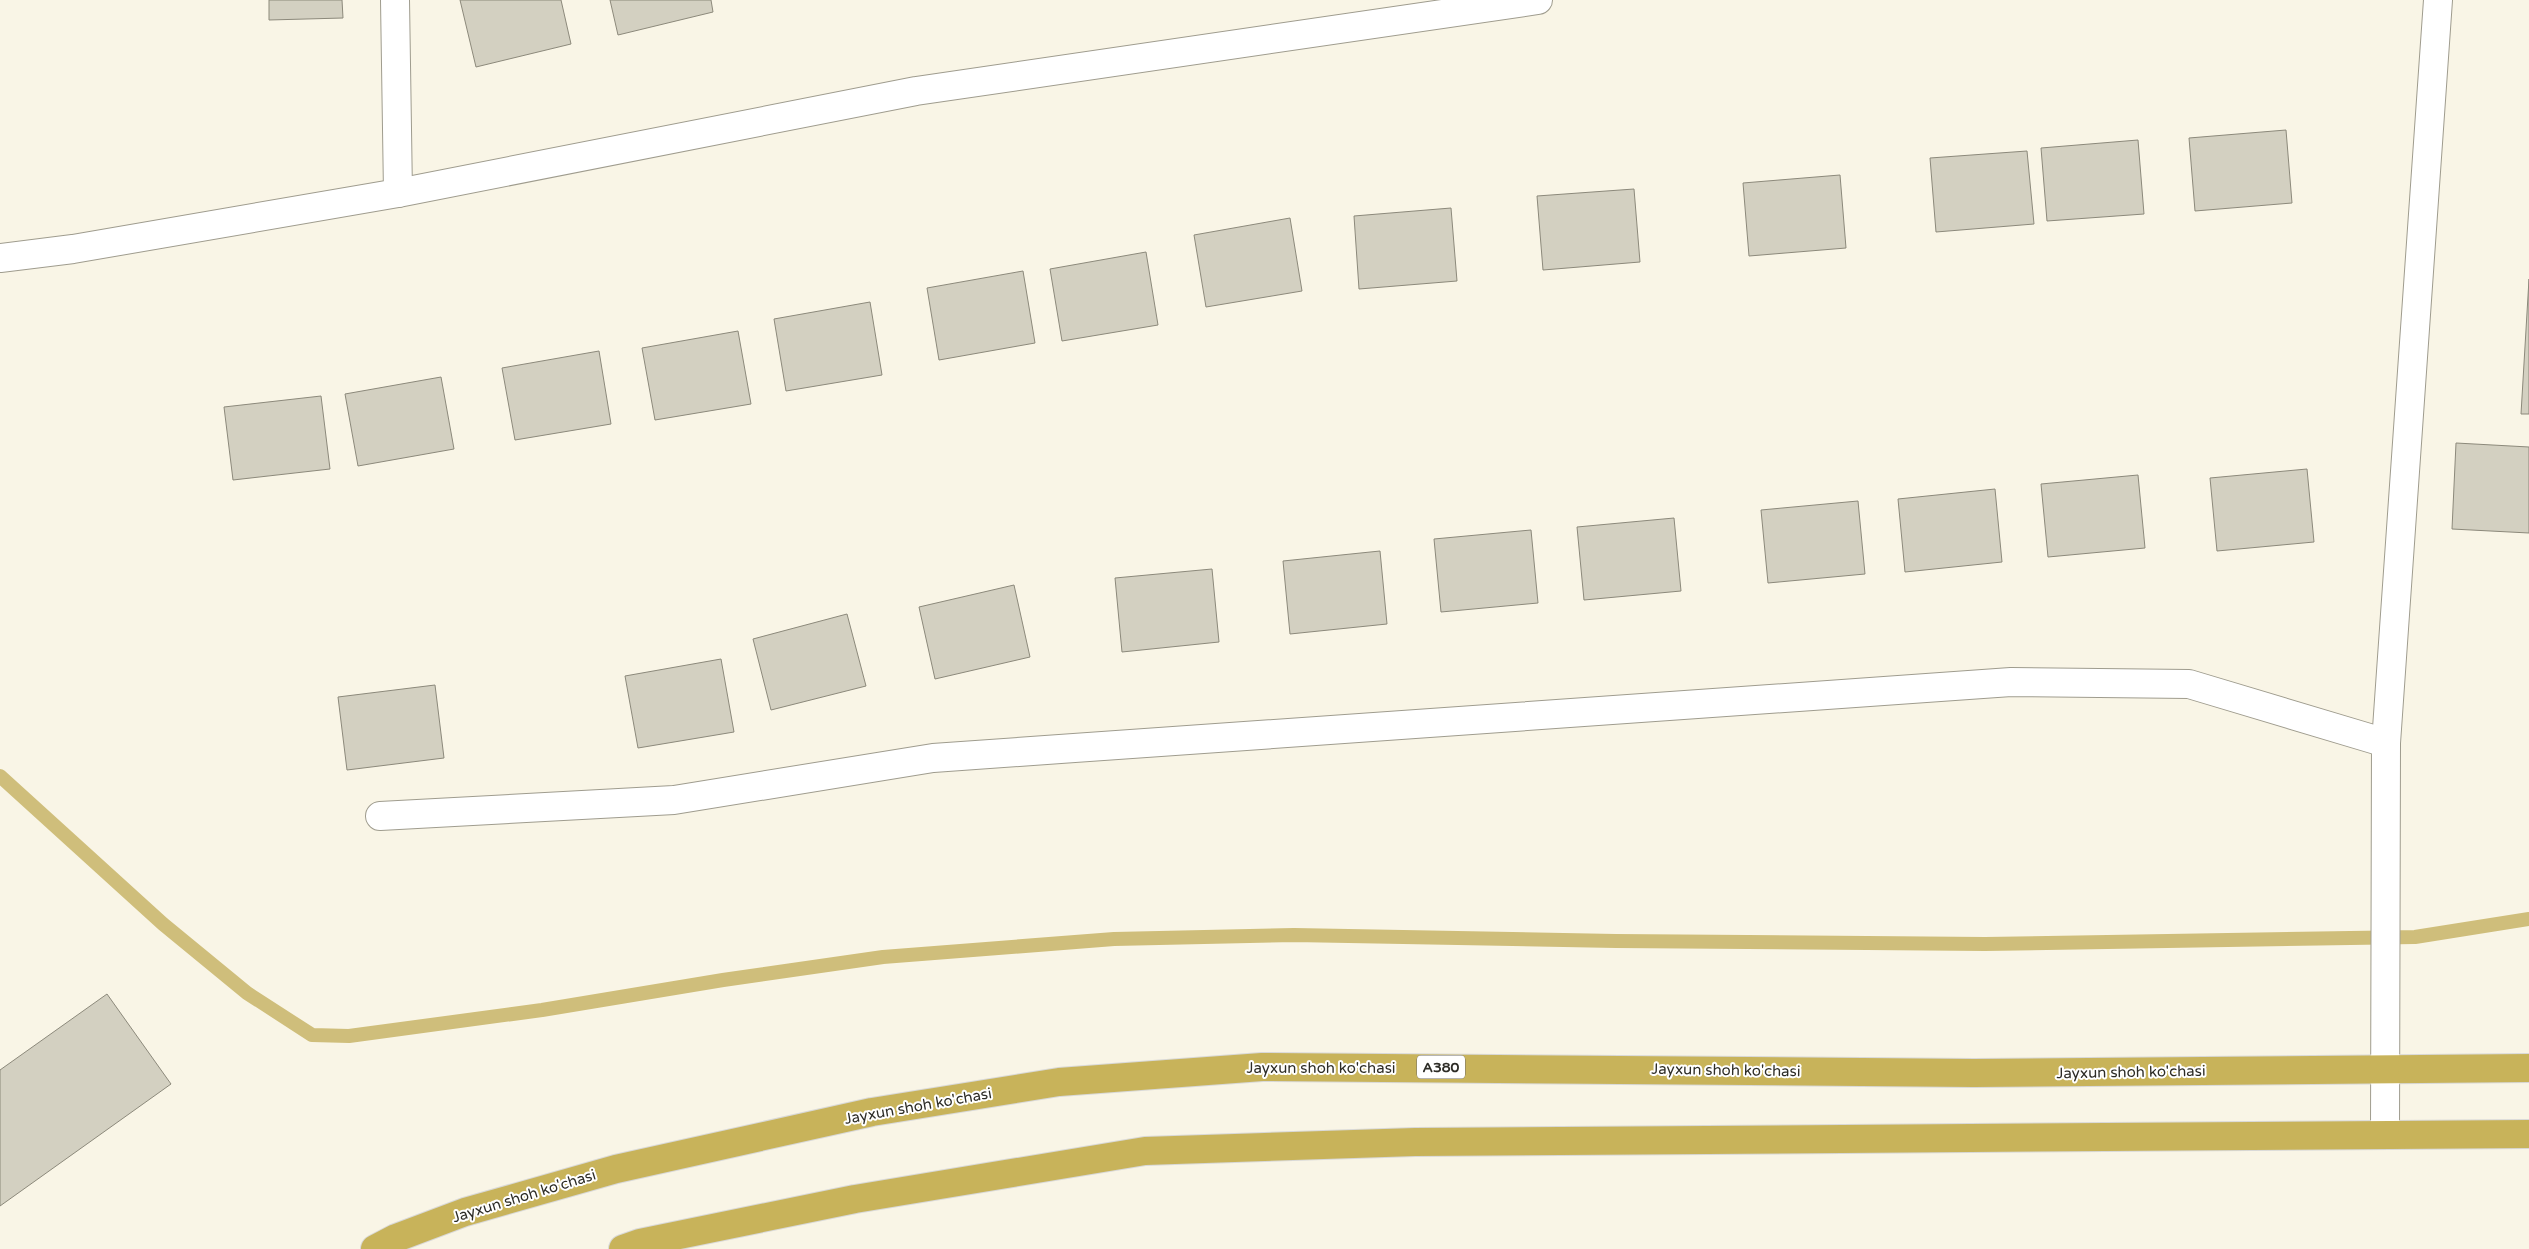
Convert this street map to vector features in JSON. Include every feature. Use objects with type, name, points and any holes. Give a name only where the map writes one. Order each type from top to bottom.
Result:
[{"type":"highway","name":"Jayxun shoh ko'chasi","points":[[375,1249],[396,1238],[465,1212],[616,1169],[872,1112],[1058,1082],[1262,1066],[1974,1073],[2529,1068]]},
{"type":"highway","points":[[624,1249],[640,1243],[855,1199],[1145,1151],[1415,1142],[2529,1134]]},
{"type":"street","points":[[395,0],[398,193]]},
{"type":"street","points":[[0,258],[73,249],[398,193],[916,91],[1538,0]]},
{"type":"street","points":[[2385,1135],[2386,743],[2438,0]]},
{"type":"street","points":[[380,816],[674,800],[934,758],[2011,682],[2189,684],[2386,743]]},
{"type":"building","points":[[269,0],[342,0],[343,18],[269,20]]},
{"type":"building","points":[[460,0],[561,0],[571,44],[476,67]]},
{"type":"building","points":[[610,0],[711,0],[713,12],[618,35]]},
{"type":"building","points":[[2286,130],[2292,203],[2195,211],[2189,138]]},
{"type":"building","points":[[2138,140],[2144,214],[2047,221],[2041,148]]},
{"type":"building","points":[[2027,151],[2034,224],[1936,232],[1930,158]]},
{"type":"building","points":[[1840,175],[1846,248],[1749,256],[1743,183]]},
{"type":"building","points":[[1634,189],[1640,262],[1543,270],[1537,196]]},
{"type":"building","points":[[1451,208],[1457,281],[1359,289],[1354,216]]},
{"type":"building","points":[[1290,218],[1302,291],[1206,307],[1194,235]]},
{"type":"building","points":[[1146,252],[1158,325],[1062,341],[1050,269]]},
{"type":"building","points":[[1023,271],[1035,343],[939,360],[927,288]]},
{"type":"building","points":[[2529,279],[2529,414],[2521,414]]},
{"type":"building","points":[[870,302],[882,375],[786,391],[774,319]]},
{"type":"building","points":[[738,331],[751,404],[655,420],[642,348]]},
{"type":"building","points":[[599,351],[611,424],[515,440],[502,368]]},
{"type":"building","points":[[441,377],[454,449],[358,466],[345,394]]},
{"type":"building","points":[[321,396],[330,469],[233,480],[224,407]]},
{"type":"building","points":[[2456,443],[2529,447],[2529,533],[2452,529]]},
{"type":"building","points":[[2307,469],[2314,542],[2217,551],[2210,478]]},
{"type":"building","points":[[2138,475],[2145,548],[2048,557],[2041,484]]},
{"type":"building","points":[[1995,489],[2002,562],[1905,572],[1898,499]]},
{"type":"building","points":[[1858,501],[1865,574],[1768,583],[1761,510]]},
{"type":"building","points":[[1674,518],[1681,591],[1584,600],[1577,527]]},
{"type":"building","points":[[1531,530],[1538,603],[1441,612],[1434,539]]},
{"type":"building","points":[[1380,551],[1387,624],[1290,634],[1283,561]]},
{"type":"building","points":[[1212,569],[1219,642],[1122,652],[1115,578]]},
{"type":"building","points":[[1014,585],[1030,657],[935,679],[919,607]]},
{"type":"building","points":[[847,614],[866,686],[771,710],[753,639]]},
{"type":"building","points":[[721,659],[734,732],[638,748],[625,676]]},
{"type":"building","points":[[435,685],[444,758],[347,770],[338,697]]},
{"type":"building","points":[[107,994],[171,1084],[0,1206],[0,1070]]},
{"type":"waterway","points":[[0,776],[163,924],[247,993],[312,1035],[349,1036],[542,1010],[723,980],[883,957],[1114,939],[1294,935],[1616,941],[1985,944],[2415,937],[2529,919]]}]
